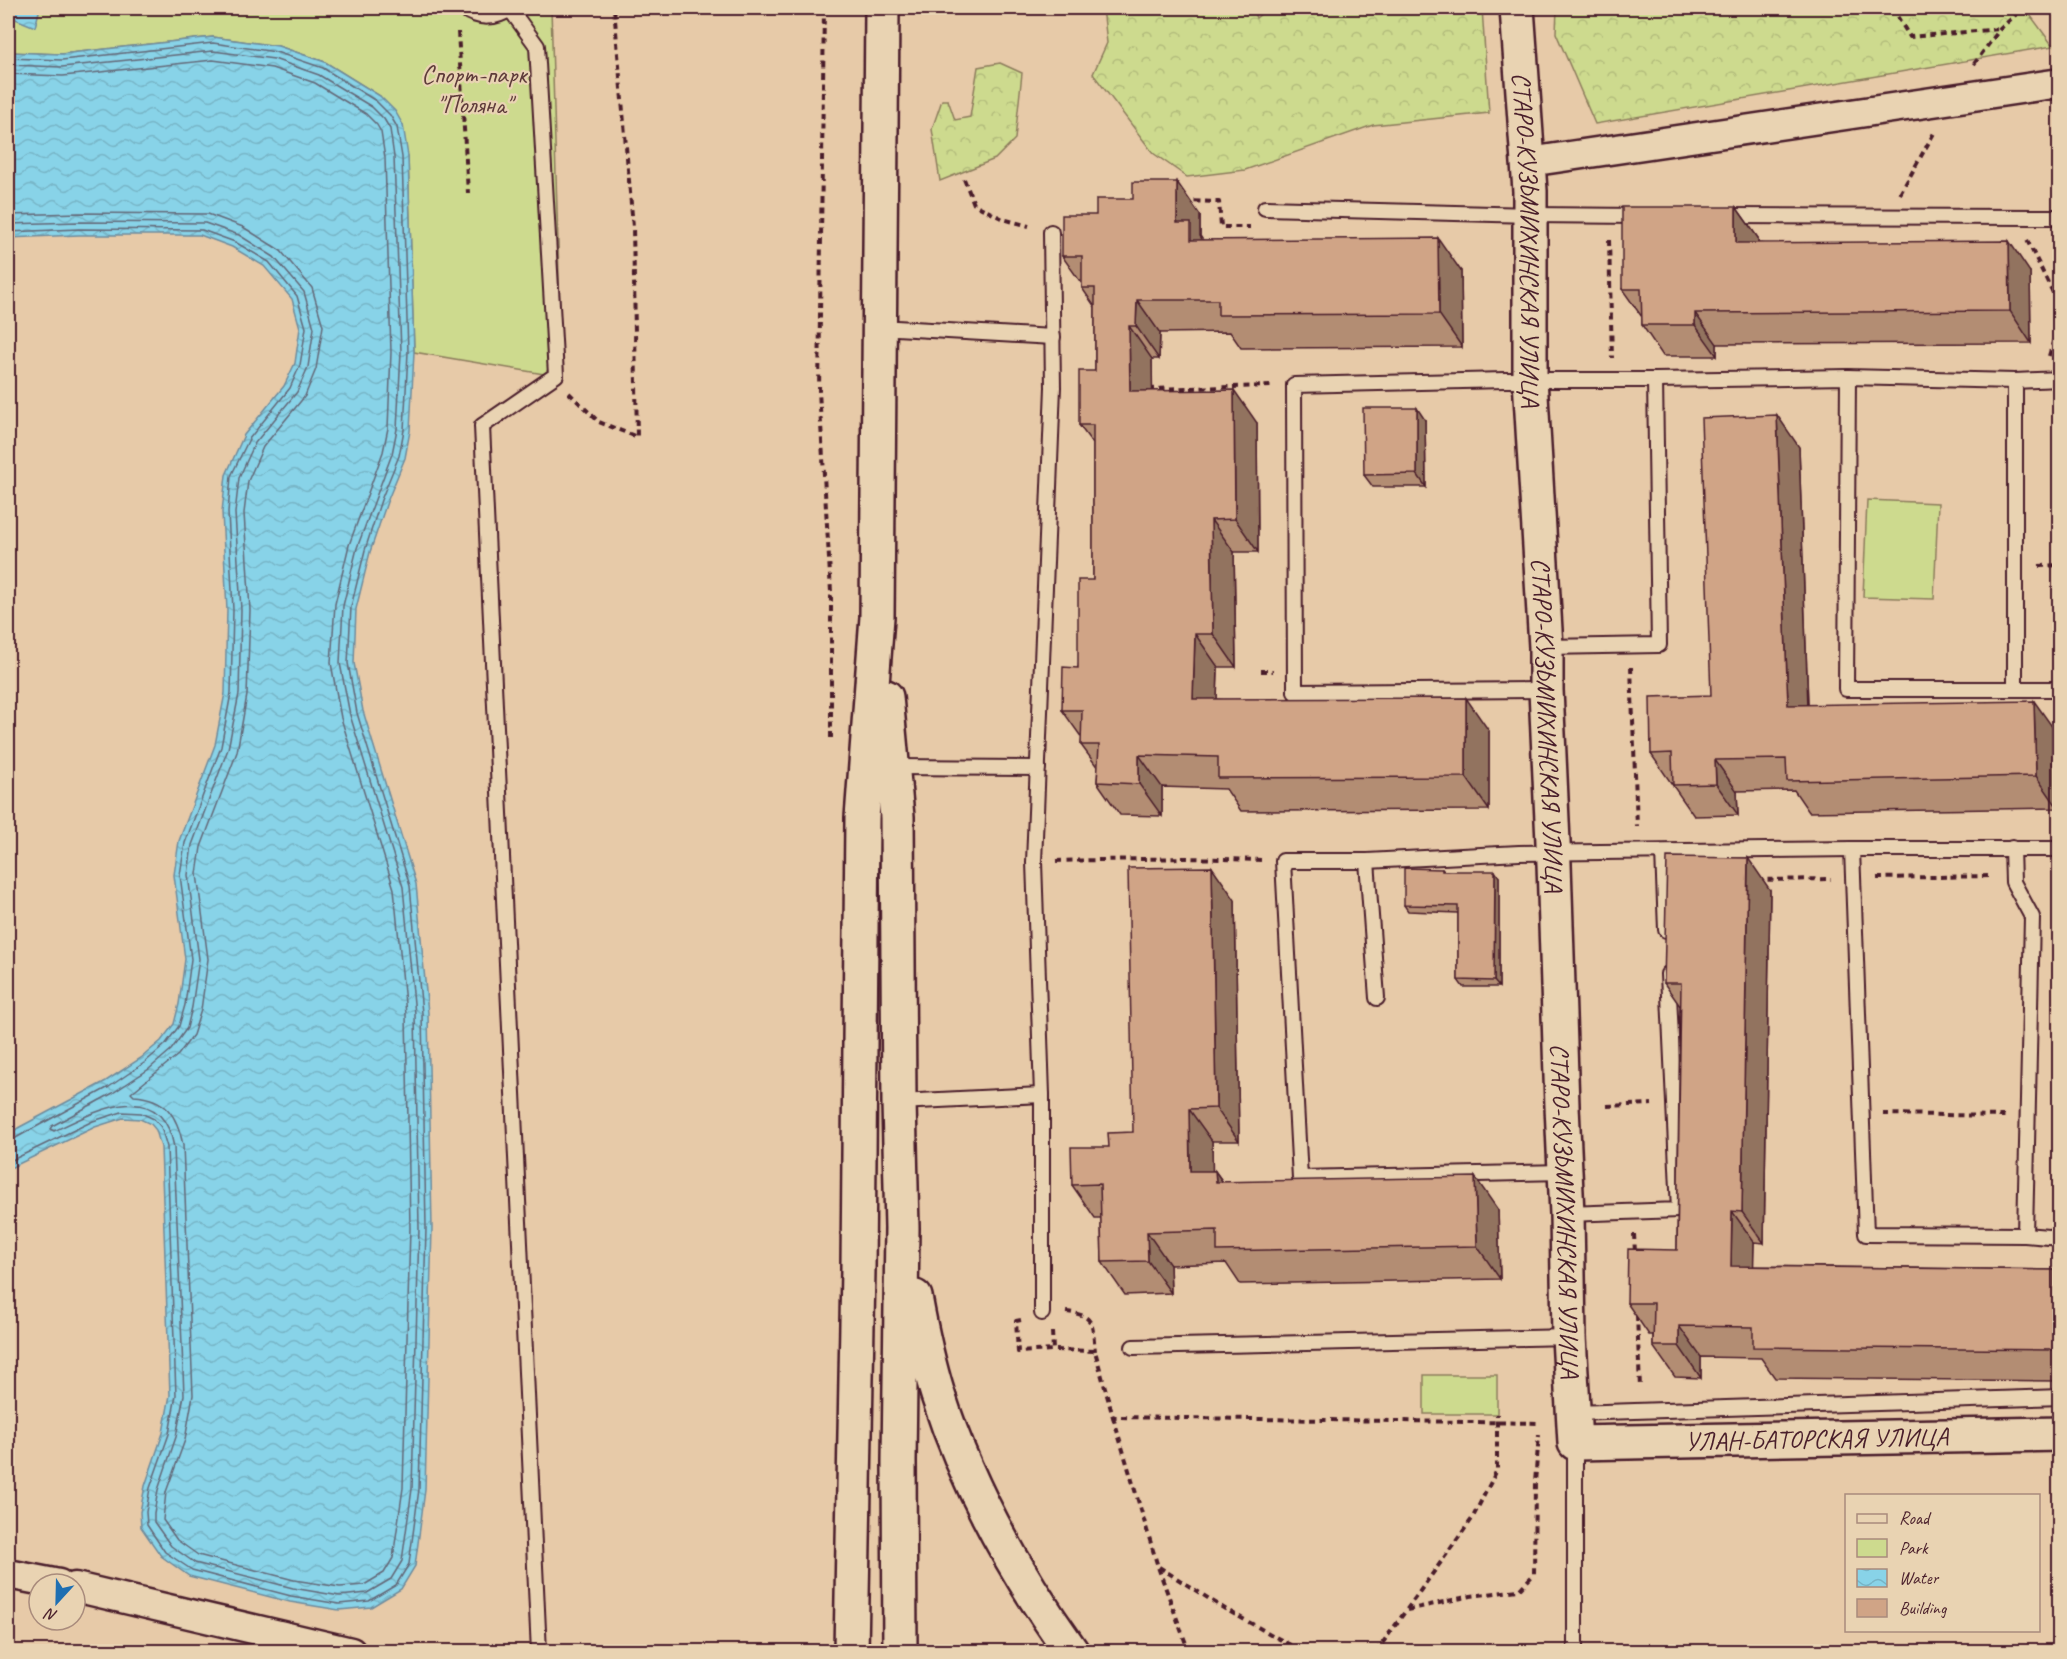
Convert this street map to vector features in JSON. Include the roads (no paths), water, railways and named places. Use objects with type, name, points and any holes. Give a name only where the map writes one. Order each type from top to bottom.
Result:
[{"type":"main road","points":[[850,1652],[858,1269],[862,818],[877,617],[882,8]]},
{"type":"main road","name":"СТАРО-КУЗЬМИХИНСКАЯ УЛИЦА","points":[[1517,8],[1529,162],[1530,379],[1546,647],[1574,1428]]},
{"type":"main road","points":[[877,617],[894,767],[897,817],[899,1102],[903,1228],[899,1461],[900,1652]]},
{"type":"main road","points":[[903,1228],[921,1325],[938,1394],[949,1425],[976,1488],[1006,1546],[1044,1611],[1072,1652]]},
{"type":"main road","name":"УЛАН-БАТОРСКАЯ УЛИЦА","points":[[1574,1428],[2060,1434]]},
{"type":"street","points":[[1529,162],[2060,84]]},
{"type":"street","points":[[8,1574],[27,1578]]},
{"type":"street","points":[[87,1590],[351,1652]]},
{"type":"lane","points":[[463,8],[481,17],[494,17],[511,8],[537,46],[555,376],[482,426],[539,1652]]},
{"type":"lane","points":[[1265,208],[1531,216],[1655,216]]},
{"type":"lane","points":[[1713,216],[2060,217]]},
{"type":"lane","points":[[1042,1313],[1042,1095],[1034,862],[1053,387],[1051,232]]},
{"type":"lane","points":[[879,327],[1053,336]]},
{"type":"lane","points":[[1546,690],[1294,692],[1294,385],[1530,379],[1848,377],[2015,381],[2060,379]]},
{"type":"lane","points":[[1848,377],[1846,689],[2060,689]]},
{"type":"lane","points":[[1546,647],[1659,645],[1654,380]]},
{"type":"lane","points":[[2015,381],[2015,688]]},
{"type":"lane","points":[[894,767],[1038,768]]},
{"type":"lane","points":[[2012,848],[2013,882],[2032,917],[2025,1235]]},
{"type":"lane","points":[[1852,849],[1866,1234],[2025,1235],[2060,1238]]},
{"type":"lane","points":[[1564,1172],[1300,1178],[1283,861],[1366,861],[1554,853],[2060,849]]},
{"type":"lane","points":[[1664,852],[1667,940]]},
{"type":"lane","points":[[1366,861],[1377,998]]},
{"type":"lane","points":[[1567,1214],[1678,1210],[1668,964]]},
{"type":"lane","points":[[899,1102],[1042,1095]]},
{"type":"lane","points":[[1133,1347],[1569,1337]]},
{"type":"lane","points":[[1575,1652],[1574,1428],[2060,1397]]},
{"type":"water","points":[[8,8],[40,8],[35,27],[8,16]]},
{"type":"water","points":[[213,37],[278,46],[325,62],[380,96],[395,111],[403,125],[408,156],[414,352],[410,431],[405,458],[370,552],[356,609],[354,663],[363,711],[416,884],[428,1013],[432,1228],[425,1490],[415,1566],[401,1589],[371,1607],[339,1610],[290,1602],[189,1576],[161,1556],[141,1527],[140,1512],[145,1486],[163,1433],[170,1395],[161,1147],[156,1130],[151,1124],[140,1119],[123,1118],[95,1127],[8,1169],[8,1136],[18,1128],[106,1081],[141,1058],[161,1041],[174,1024],[185,959],[174,875],[179,841],[215,745],[225,693],[227,610],[222,512],[226,475],[244,435],[284,386],[295,363],[300,328],[292,299],[264,266],[232,247],[200,235],[79,235],[8,238],[8,52],[61,54]]},
{"type":"park label","name":"Спорт-парк \"Поляна\"","points":[[474,88]]}]
